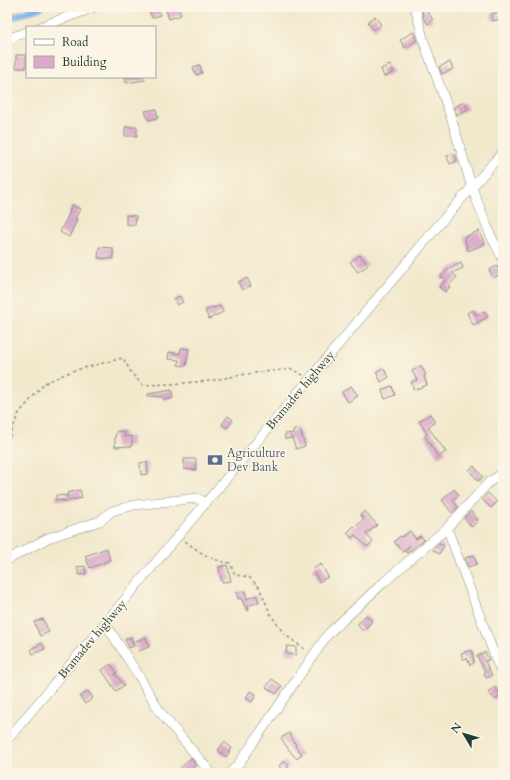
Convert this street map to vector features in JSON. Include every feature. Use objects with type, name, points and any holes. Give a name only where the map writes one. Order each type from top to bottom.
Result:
[{"type":"street","points":[[43,26],[95,7]]},
{"type":"street","points":[[415,7],[424,42],[452,120],[472,188],[491,236],[503,259]]},
{"type":"street","points":[[7,40],[26,32]]},
{"type":"street","name":"Bramadev highway","points":[[7,740],[442,221],[503,152]]},
{"type":"street","points":[[230,773],[240,762],[328,634],[384,582],[447,528],[490,482],[503,473]]},
{"type":"street","points":[[7,560],[48,538],[100,521],[112,511],[135,505],[197,498],[206,503]]},
{"type":"street","points":[[447,528],[497,662],[503,673]]},
{"type":"street","points":[[105,623],[160,712],[210,773]]},
{"type":"path","points":[[7,444],[19,413],[45,383],[72,371],[123,358],[132,374],[143,385],[208,381],[246,374],[291,369],[310,378]]},
{"type":"path","points":[[178,537],[216,561],[230,563],[235,575],[249,577],[259,587],[271,615],[284,634],[313,655]]},
{"type":"building","points":[[157,7],[160,15],[152,18],[149,9]]},
{"type":"building","points":[[178,7],[181,15],[169,19],[166,10]]},
{"type":"building","points":[[426,9],[433,20],[428,24],[424,19],[422,12]]},
{"type":"building","points":[[499,12],[500,19],[492,21],[491,14]]},
{"type":"building","points":[[375,16],[381,25],[374,30],[368,22]]},
{"type":"building","points":[[413,32],[417,40],[405,48],[400,40]]},
{"type":"building","points":[[16,55],[26,55],[26,68],[16,68]]},
{"type":"building","points":[[450,62],[453,69],[442,74],[439,67]]},
{"type":"building","points":[[200,65],[202,73],[196,75],[193,67]]},
{"type":"building","points":[[390,65],[394,72],[384,77],[381,69]]},
{"type":"building","points":[[125,78],[144,78],[145,80],[126,83]]},
{"type":"building","points":[[464,102],[468,109],[457,115],[454,107]]},
{"type":"building","points":[[156,109],[158,118],[148,120],[145,111]]},
{"type":"building","points":[[125,127],[137,127],[137,136],[125,136]]},
{"type":"building","points":[[454,153],[457,161],[450,164],[447,156]]},
{"type":"building","points":[[72,205],[80,209],[75,219],[77,220],[69,237],[60,232]]},
{"type":"building","points":[[126,215],[136,216],[135,225],[126,224]]},
{"type":"building","points":[[479,231],[485,244],[468,251],[464,237]]},
{"type":"building","points":[[99,247],[113,248],[113,259],[98,258]]},
{"type":"building","points":[[360,255],[368,265],[358,272],[350,262]]},
{"type":"building","points":[[461,263],[463,268],[452,273],[457,277],[448,286],[450,287],[445,292],[439,287],[445,280],[443,277],[439,278],[450,268]]},
{"type":"building","points":[[497,266],[501,274],[493,278],[489,270]]},
{"type":"building","points":[[247,278],[251,286],[242,290],[238,282]]},
{"type":"building","points":[[180,296],[183,302],[177,305],[174,299]]},
{"type":"building","points":[[220,306],[223,312],[209,319],[205,311],[213,307]]},
{"type":"building","points":[[473,310],[476,315],[484,311],[488,317],[473,325],[467,313]]},
{"type":"building","points":[[181,348],[189,349],[186,366],[178,365],[179,360],[168,359],[169,352],[180,354]]},
{"type":"building","points":[[421,366],[426,375],[424,376],[427,385],[414,390],[411,382],[417,380],[412,371]]},
{"type":"building","points":[[383,368],[389,377],[381,382],[376,372]]},
{"type":"building","points":[[351,386],[358,396],[348,402],[342,392]]},
{"type":"building","points":[[392,386],[395,395],[385,399],[382,390]]},
{"type":"building","points":[[172,390],[173,398],[164,400],[164,397],[148,396],[148,394]]},
{"type":"building","points":[[430,414],[435,422],[428,427],[446,452],[438,457],[425,436],[427,434],[419,421]]},
{"type":"building","points":[[228,416],[233,420],[227,428],[222,424]]},
{"type":"building","points":[[300,429],[305,446],[296,449],[292,438],[285,439],[285,434],[294,433],[293,430]]},
{"type":"building","points":[[117,431],[125,432],[124,437],[132,436],[132,446],[115,447],[115,437]]},
{"type":"building","points":[[184,459],[196,459],[196,470],[184,469]]},
{"type":"building","points":[[147,462],[148,474],[141,475],[140,463]]},
{"type":"building","points":[[474,466],[483,477],[478,481],[469,470]]},
{"type":"building","points":[[454,489],[459,495],[453,500],[458,507],[452,513],[442,500]]},
{"type":"building","points":[[80,490],[82,498],[67,501],[56,500],[56,495],[68,496],[67,493]]},
{"type":"building","points":[[488,493],[497,502],[491,508],[482,499]]},
{"type":"building","points":[[365,511],[377,525],[366,534],[373,542],[367,547],[355,535],[352,538],[347,533],[364,519],[360,515]]},
{"type":"building","points":[[471,511],[478,520],[472,527],[464,518]]},
{"type":"building","points":[[410,531],[416,539],[420,536],[424,540],[407,553],[405,551],[410,545],[403,552],[394,542],[400,536],[402,537]]},
{"type":"building","points":[[439,543],[444,546],[439,554],[433,550]]},
{"type":"building","points":[[107,548],[110,560],[90,568],[85,556]]},
{"type":"building","points":[[474,555],[477,564],[468,567],[465,558]]},
{"type":"building","points":[[321,564],[328,577],[319,582],[313,569]]},
{"type":"building","points":[[227,565],[231,581],[222,582],[219,567]]},
{"type":"building","points":[[85,566],[86,574],[79,575],[77,567]]},
{"type":"building","points":[[245,591],[247,599],[256,595],[259,602],[248,606],[249,610],[247,611],[241,598],[238,599],[237,592]]},
{"type":"building","points":[[366,615],[372,621],[363,631],[357,625]]},
{"type":"building","points":[[43,619],[49,632],[40,636],[34,622]]},
{"type":"building","points":[[131,637],[134,646],[129,648],[125,639]]},
{"type":"building","points":[[146,637],[149,647],[139,651],[136,641]]},
{"type":"building","points":[[42,643],[45,649],[33,654],[31,649]]},
{"type":"building","points":[[287,646],[296,647],[296,655],[286,654]]},
{"type":"building","points":[[472,650],[474,663],[470,665],[467,658],[463,659],[461,653]]},
{"type":"building","points":[[485,652],[489,660],[485,661],[492,676],[486,678],[485,672],[477,656]]},
{"type":"building","points":[[111,664],[117,673],[115,674],[124,685],[116,691],[102,670]]},
{"type":"building","points":[[272,679],[282,686],[276,694],[266,687]]},
{"type":"building","points":[[495,687],[501,696],[495,700],[488,692]]},
{"type":"building","points":[[88,691],[93,698],[85,704],[80,697]]},
{"type":"building","points":[[250,691],[256,694],[252,702],[246,698]]},
{"type":"building","points":[[289,733],[296,745],[295,746],[302,754],[297,759],[281,738]]},
{"type":"building","points":[[224,742],[232,748],[226,757],[218,750]]},
{"type":"building","points":[[191,758],[196,765],[187,773],[175,773]]},
{"type":"building","points":[[284,761],[289,766],[284,772],[279,766]]},
{"type":"waterway","points":[[7,19],[41,7]]},
{"type":"place","name":"Agriculture Dev Bank","points":[[215,460]]}]
